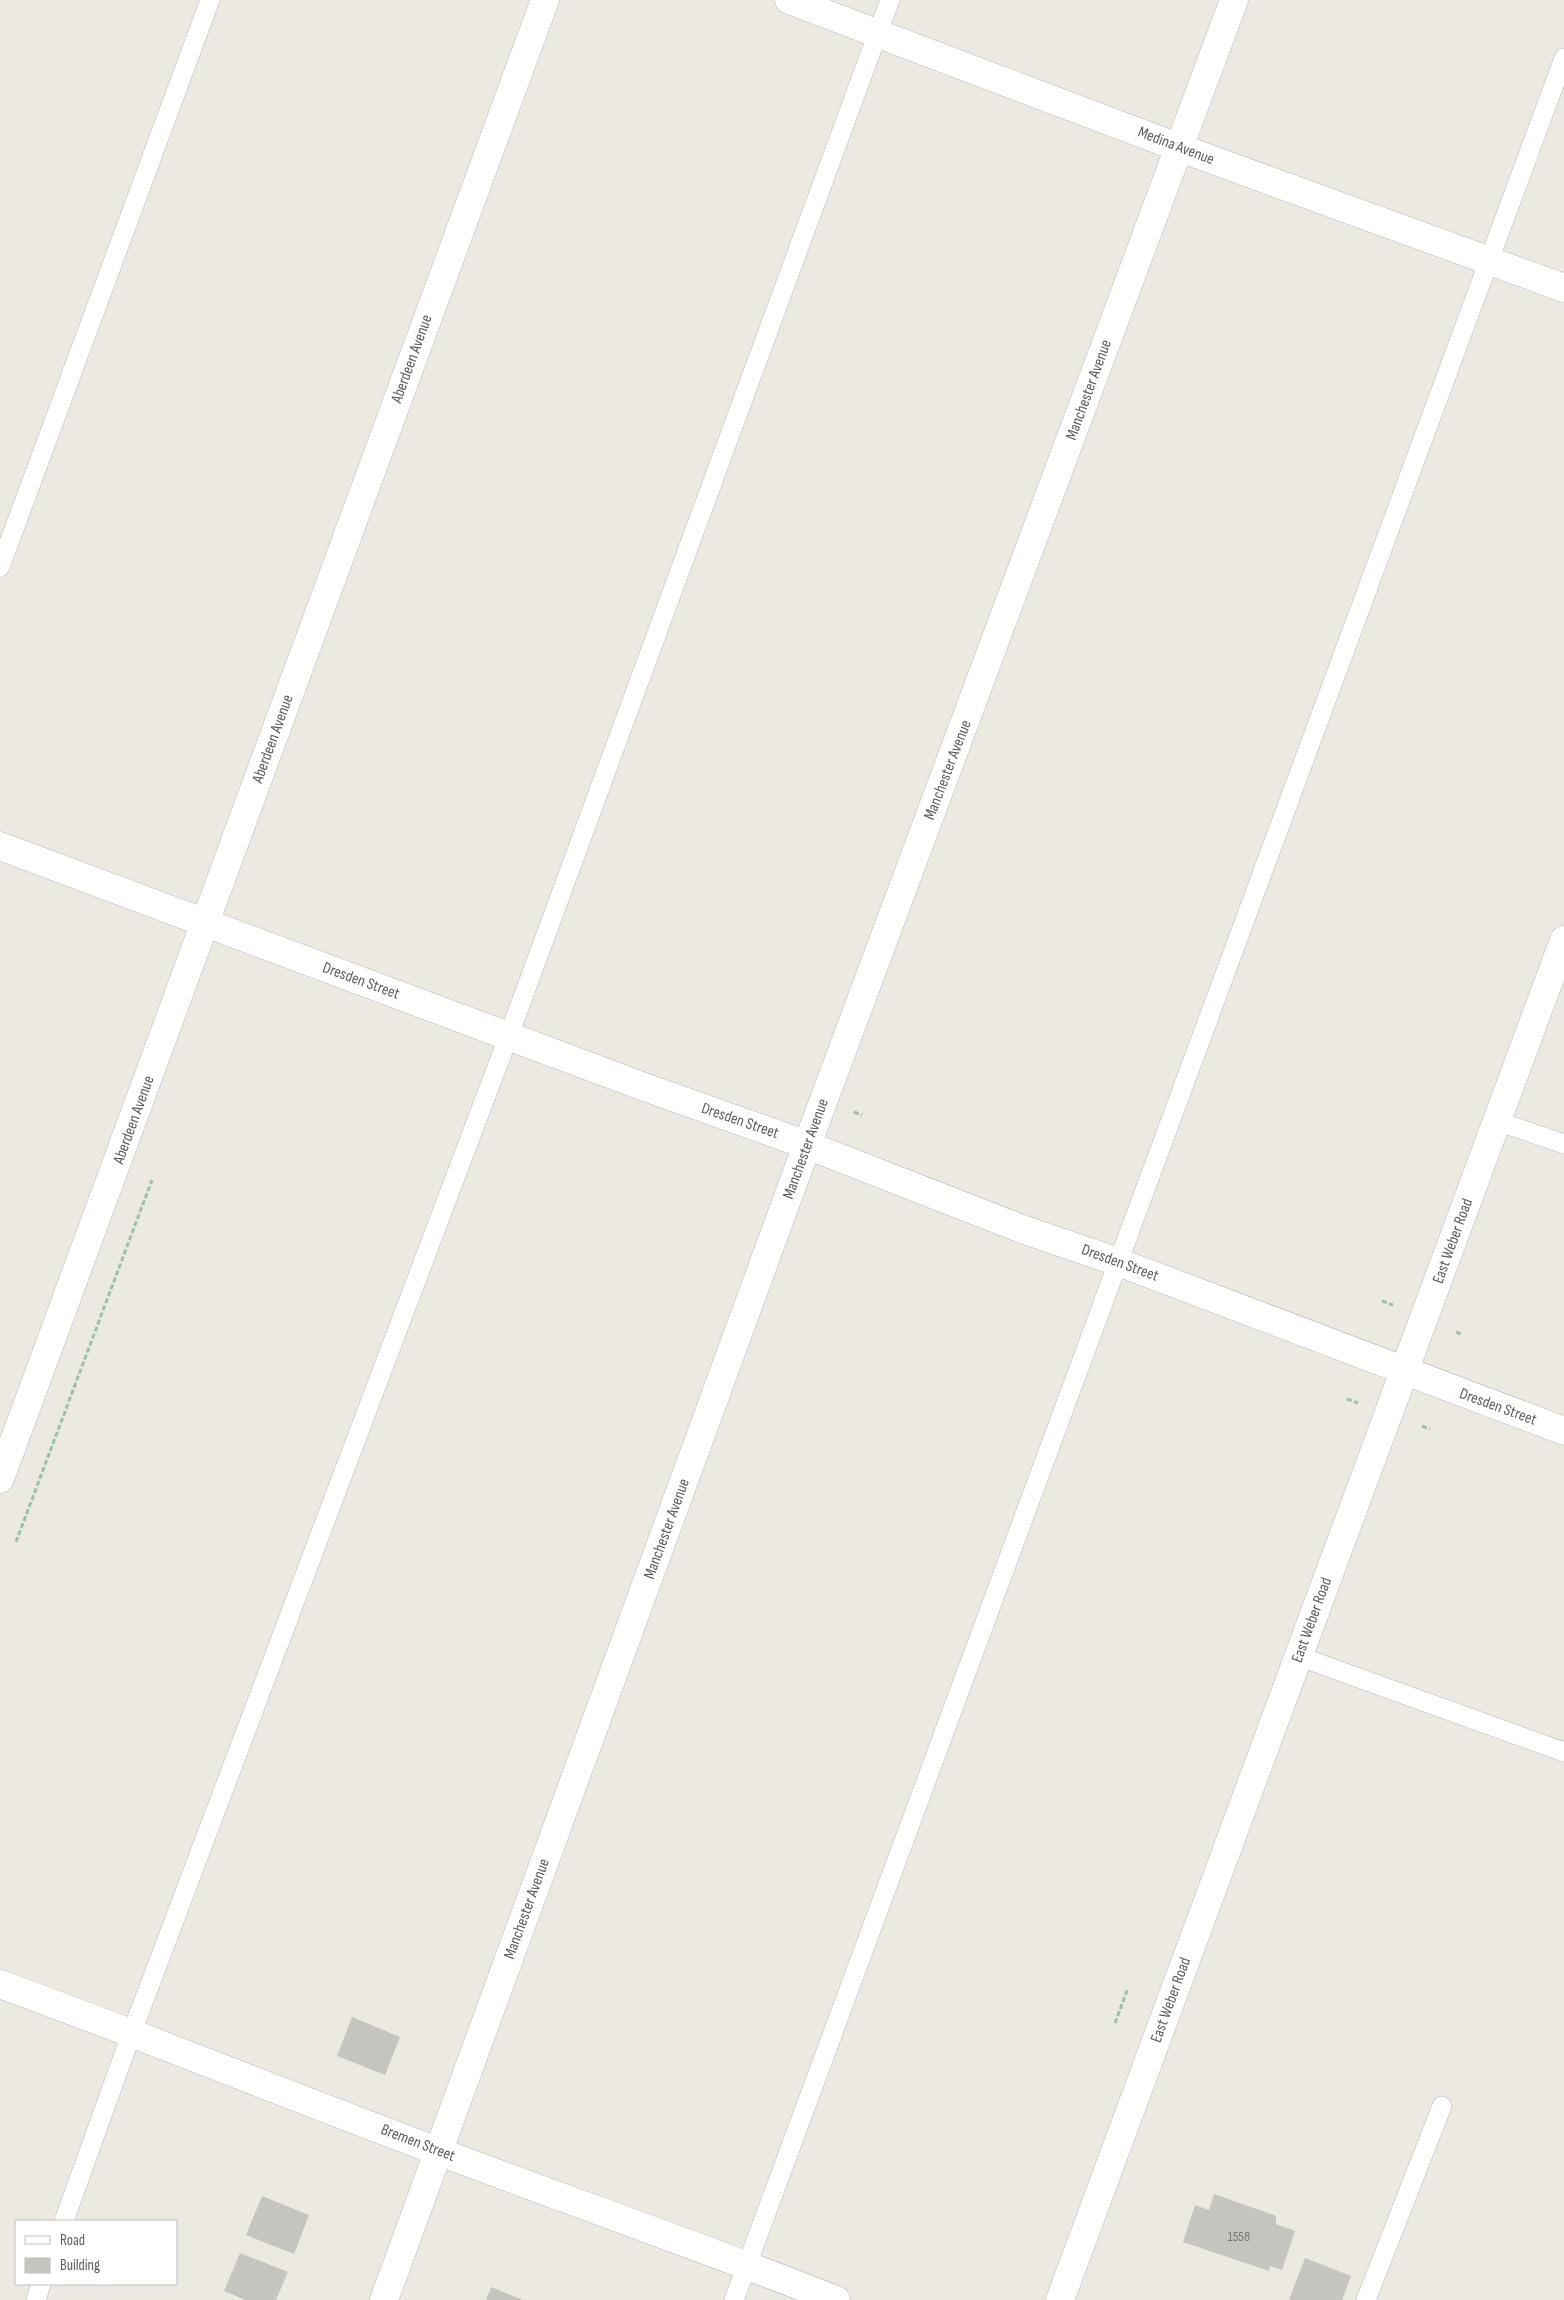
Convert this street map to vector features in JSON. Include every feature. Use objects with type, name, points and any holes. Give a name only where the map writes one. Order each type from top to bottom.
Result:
[{"type":"street","name":"Aberdeen Avenue","points":[[0,1478],[545,0]]},
{"type":"street","name":"Medina Avenue","points":[[789,0],[1180,148],[1564,288]]},
{"type":"street","name":"Manchester Avenue","points":[[384,2300],[808,1145],[1234,0]]},
{"type":"street","name":"Dresden Street","points":[[0,846],[639,1086],[808,1145],[1022,1230],[1118,1262],[1404,1372],[1564,1431]]},
{"type":"street","name":"East Weber Road","points":[[1060,2300],[1564,940]]},
{"type":"street","name":"Bremen Street","points":[[0,1984],[132,2032],[438,2151],[747,2264],[836,2300]]},
{"type":"lane","points":[[0,567],[210,0]]},
{"type":"lane","points":[[64,2220],[132,2032],[509,1036],[890,0]]},
{"type":"lane","points":[[734,2300],[1564,58]]},
{"type":"lane","points":[[1497,1121],[1564,1144]]},
{"type":"lane","points":[[1298,1656],[1564,1752]]},
{"type":"lane","points":[[1366,2300],[1442,2106]]},
{"type":"lane","points":[[36,2300],[42,2285]]},
{"type":"path","points":[[16,1542],[152,1180]]},
{"type":"path","points":[[1382,1301],[1398,1307]]},
{"type":"path","points":[[1456,1332],[1461,1334]]},
{"type":"path","points":[[1422,1426],[1430,1429]]},
{"type":"path","points":[[1115,2023],[1128,1988]]},
{"type":"building","points":[[352,2017],[400,2037],[385,2075],[337,2056]]},
{"type":"building","points":[[1214,2194],[1276,2216],[1276,2224],[1295,2231],[1282,2270],[1270,2266],[1269,2271],[1183,2242],[1195,2205],[1209,2210]]},
{"type":"building","points":[[262,2196],[309,2215],[294,2254],[246,2235]]},
{"type":"building","points":[[240,2253],[288,2272],[276,2300],[245,2300],[224,2291]]},
{"type":"building","points":[[1305,2258],[1351,2276],[1342,2300],[1289,2300]]},
{"type":"building","points":[[491,2287],[523,2300],[486,2300]]}]
